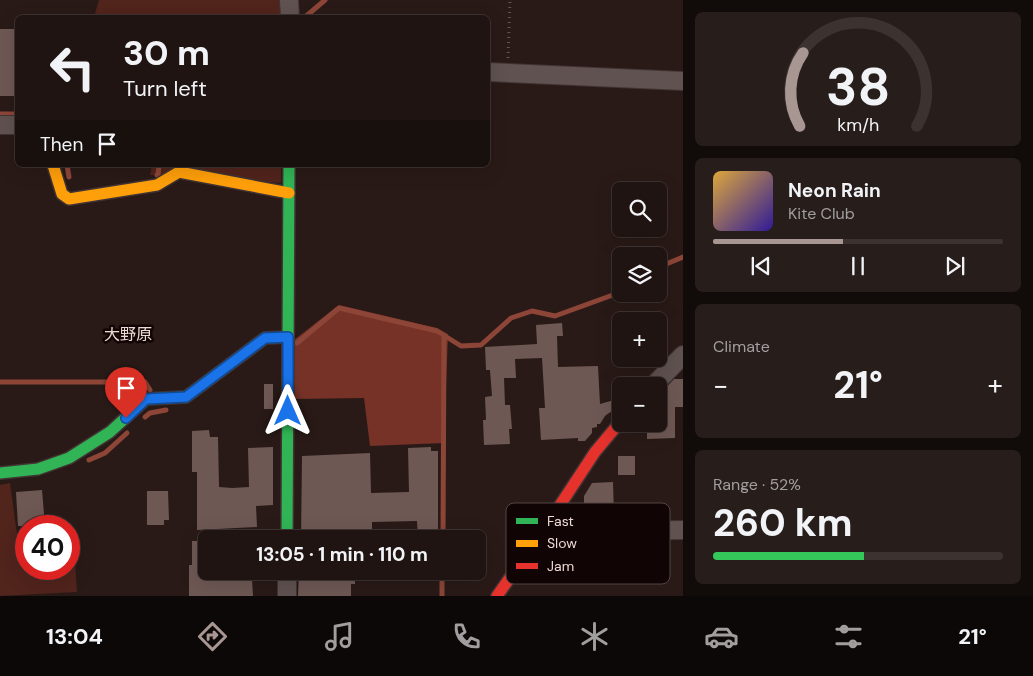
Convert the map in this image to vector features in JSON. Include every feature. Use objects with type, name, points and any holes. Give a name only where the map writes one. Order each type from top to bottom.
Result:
[{"type":"street","points":[[290,0],[290,15]]},
{"type":"street","points":[[490,72],[683,81]]},
{"type":"street","points":[[0,125],[15,125]]},
{"type":"street","points":[[54,167],[62,194],[69,199],[157,185],[179,172],[289,193]]},
{"type":"street","points":[[287,530],[289,167]]},
{"type":"street","points":[[0,473],[38,469],[72,457],[116,428],[146,399],[186,397],[265,338],[288,337]]},
{"type":"street","points":[[662,377],[683,355]]},
{"type":"street","points":[[561,503],[595,452],[612,432]]},
{"type":"street","points":[[670,530],[683,530]]},
{"type":"street","points":[[287,580],[287,596]]},
{"type":"street","points":[[497,596],[506,583]]},
{"type":"path","points":[[507,73],[510,0]]},
{"type":"shaded area","points":[[99,0],[280,0],[280,15],[95,15]]},
{"type":"shaded area","points":[[152,167],[281,167],[281,183],[150,175]]},
{"type":"shaded area","points":[[339,305],[437,328],[448,334],[444,443],[370,446],[364,398],[293,399],[294,340]]},
{"type":"shaded area","points":[[10,483],[15,519],[15,580],[76,580],[77,592],[0,596],[0,485]]},
{"type":"building","points":[[0,29],[15,29],[15,96],[0,96]]},
{"type":"building","points":[[562,323],[563,336],[557,336],[558,367],[598,366],[600,404],[612,401],[612,411],[605,416],[600,424],[597,424],[597,427],[592,428],[592,433],[585,441],[578,441],[578,438],[541,440],[539,408],[545,408],[542,358],[515,359],[516,378],[504,378],[505,405],[510,405],[512,429],[509,429],[510,444],[484,445],[483,420],[486,420],[485,397],[492,396],[490,370],[486,370],[485,347],[537,344],[536,325]]},
{"type":"building","points":[[674,379],[683,379],[683,407],[675,407],[675,438],[647,439],[647,432],[667,432],[667,386]]},
{"type":"building","points":[[264,384],[273,384],[273,409],[264,409]]},
{"type":"building","points":[[209,430],[210,437],[218,437],[219,487],[249,487],[248,448],[273,447],[273,505],[256,506],[257,527],[197,530],[197,472],[192,472],[192,431]]},
{"type":"building","points":[[431,447],[431,451],[438,451],[438,530],[418,530],[417,521],[372,522],[372,530],[301,530],[302,456],[370,453],[371,493],[409,492],[408,448]]},
{"type":"building","points":[[618,456],[635,456],[635,475],[618,475]]},
{"type":"building","points":[[613,482],[614,503],[584,503],[584,496],[592,483]]},
{"type":"building","points":[[42,490],[44,515],[17,515],[16,492]]},
{"type":"building","points":[[147,491],[168,491],[169,520],[164,520],[164,525],[147,525]]},
{"type":"building","points":[[192,541],[198,541],[198,580],[252,580],[253,596],[189,596],[189,565],[192,565]]},
{"type":"building","points":[[299,580],[355,580],[355,584],[351,584],[351,596],[298,596]]},
{"type":"waterway","points":[[308,15],[325,0]]},
{"type":"waterway","points":[[0,114],[15,114]]},
{"type":"waterway","points":[[67,167],[69,177]]},
{"type":"waterway","points":[[157,175],[159,167]]},
{"type":"waterway","points":[[667,264],[683,257]]},
{"type":"waterway","points":[[297,343],[339,308],[437,331],[461,346],[481,345],[511,318],[532,311],[555,316],[612,295]]},
{"type":"waterway","points":[[443,530],[444,336]]},
{"type":"waterway","points":[[0,382],[145,382],[150,390]]},
{"type":"waterway","points":[[145,417],[150,413],[166,410]]},
{"type":"waterway","points":[[89,460],[105,453],[127,433]]},
{"type":"waterway","points":[[442,580],[442,596]]},
{"type":"traffic: fast","points":[[287,530],[289,167]]},
{"type":"traffic: fast","points":[[0,473],[38,469],[69,458],[110,432],[146,399],[186,397],[265,338],[288,337]]},
{"type":"traffic: slow","points":[[54,167],[62,194],[69,199],[157,185],[179,172],[289,193]]},
{"type":"traffic: jam","points":[[561,503],[595,452],[612,432]]},
{"type":"traffic: jam","points":[[497,596],[506,583]]},
{"type":"district","name":"大野原","points":[[128,334]]},
{"type":"route","points":[[126,418],[146,399],[186,397],[265,338],[288,337],[288,411]]}]
